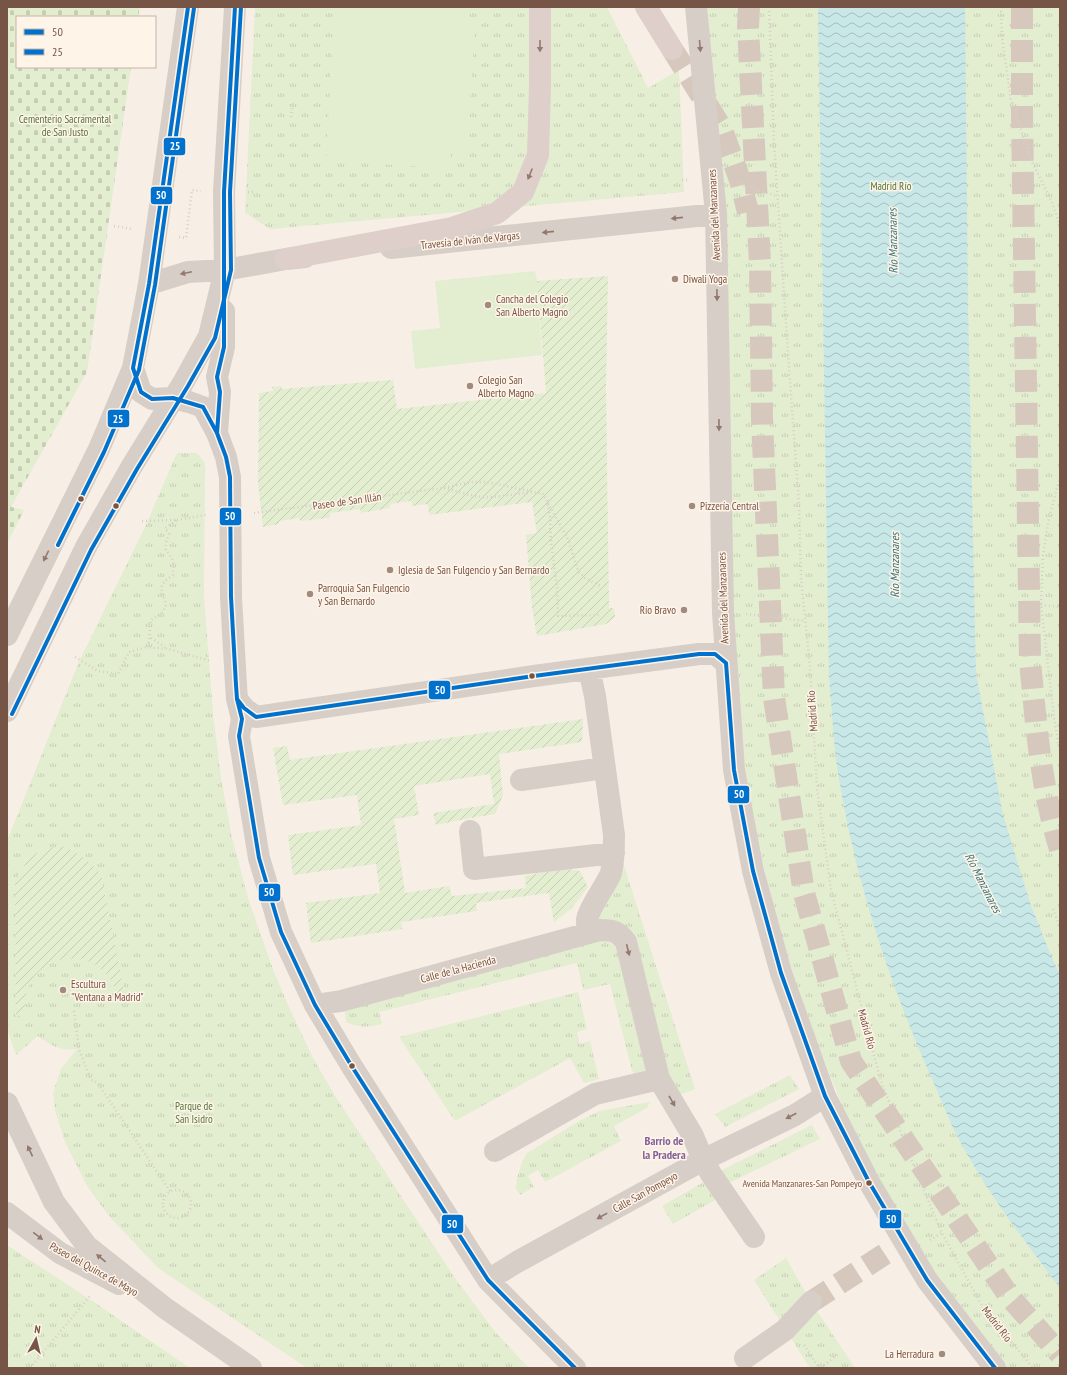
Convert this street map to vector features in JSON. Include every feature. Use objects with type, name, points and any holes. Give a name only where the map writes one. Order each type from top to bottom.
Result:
[{"type":"highway","points":[[286,259],[452,228],[497,213],[523,192],[538,155],[540,7]]},
{"type":"highway","points":[[646,7],[672,49]]},
{"type":"street","points":[[7,635],[99,450],[133,368],[149,284],[188,7]]},
{"type":"street","points":[[217,433],[220,392],[217,377],[224,346],[224,192],[235,7]]},
{"type":"street","name":"Avenida del Manzanares","points":[[696,7],[716,214],[722,590],[726,663],[734,770],[753,871],[781,973],[825,1096],[869,1182],[927,1280],[994,1368]]},
{"type":"street","name":"Travesía de Iván de Vargas","points":[[149,284],[188,272],[225,270],[286,259],[716,214]]},
{"type":"street","points":[[7,710],[86,547],[132,466],[173,398],[184,383],[209,336],[225,270]]},
{"type":"street","points":[[133,368],[141,392],[152,398],[173,398],[203,407],[217,433],[226,457],[230,477],[231,597],[237,700],[242,719],[239,736],[259,858],[281,932],[315,1005],[351,1065],[488,1280],[575,1368]]},
{"type":"street","points":[[239,736],[246,723],[256,717],[700,654],[715,654],[726,663]]},
{"type":"street","points":[[589,669],[595,696],[614,835],[614,853],[608,880],[587,916],[587,923],[590,928],[600,930]]},
{"type":"street","points":[[237,700],[244,708],[256,717]]},
{"type":"street","points":[[521,780],[604,768]]},
{"type":"street","points":[[470,831],[474,869],[614,853]]},
{"type":"street","name":"Calle de la Hacienda","points":[[315,1005],[341,1001],[600,930],[609,930],[619,933],[626,942],[659,1079],[693,1136],[703,1160],[711,1174],[754,1237]]},
{"type":"street","points":[[495,1151],[595,1094],[659,1079]]},
{"type":"street","name":"Calle San Pompeyo","points":[[488,1280],[517,1262],[703,1160],[795,1115],[825,1096]]},
{"type":"street","name":"Paseo del Quince de Mayo","points":[[7,1104],[54,1202],[87,1246],[164,1308],[251,1368]]},
{"type":"street","name":"Paseo del Quince de Mayo","points":[[7,1213],[60,1253],[164,1308]]},
{"type":"street","points":[[745,1358],[785,1330],[811,1302]]},
{"type":"path","name":"Madrid Río","points":[[769,7],[774,142],[800,504],[801,578],[810,668],[817,788],[831,890],[880,1078],[916,1172],[942,1233],[984,1309],[1033,1368]]},
{"type":"path","points":[[1001,7],[1002,37],[1011,101],[1032,162],[1051,200],[1060,225]]},
{"type":"path","points":[[291,117],[293,103]]},
{"type":"path","points":[[729,181],[778,196]]},
{"type":"path","points":[[1060,477],[1049,518],[1043,555],[1041,605],[1054,718],[1060,752]]},
{"type":"path","name":"Paseo de San Illán","points":[[250,514],[443,488],[472,482],[487,482],[534,492]]},
{"type":"path","points":[[443,488],[469,495],[492,497],[534,492],[542,494],[568,539],[578,571],[589,581],[602,587]]},
{"type":"path","points":[[547,501],[556,574],[558,616],[602,615]]},
{"type":"path","points":[[142,520],[177,520],[210,515]]},
{"type":"path","points":[[147,647],[151,638],[149,629],[151,620],[163,612],[166,605],[161,589],[163,582],[173,574],[174,565],[166,551],[166,543],[170,534],[165,528],[162,520]]},
{"type":"path","points":[[165,528],[177,520]]},
{"type":"path","points":[[1041,605],[1060,607]]},
{"type":"path","points":[[743,614],[805,621]]},
{"type":"path","points":[[151,638],[168,649]]},
{"type":"path","points":[[75,657],[98,671],[118,674],[129,652],[147,647],[168,649],[213,662]]},
{"type":"path","points":[[1053,909],[1060,927]]},
{"type":"path","points":[[74,1011],[79,1049],[91,1080],[97,1082],[170,1192]]},
{"type":"path","points":[[180,1190],[187,1195],[191,1203],[188,1212],[185,1215],[181,1217],[172,1217],[165,1211],[163,1202],[164,1198],[170,1192],[180,1190]]},
{"type":"path","points":[[926,1244],[942,1233]]},
{"type":"path","points":[[30,1368],[88,1298]]},
{"type":"path","points":[[821,1368],[838,1354]]},
{"type":"green space","name":"Cementerio Sacramental de San Justo","points":[[7,7],[140,7],[138,16],[16,16],[16,68],[131,68],[87,372],[11,507],[24,510],[7,544]]},
{"type":"green space","points":[[255,7],[607,7],[648,88],[679,70],[684,192],[270,229],[245,213]]},
{"type":"green space","points":[[334,7],[459,7],[459,21],[475,23],[467,154],[451,153],[451,169],[326,160]]},
{"type":"green space","name":"Madrid Río","points":[[705,7],[1060,7],[1060,1368],[1002,1368],[947,1292],[896,1209],[845,1112],[811,1028],[777,928],[745,781],[730,612]]},
{"type":"green space","name":"Cancha del Colegio San Alberto Magno","points":[[535,271],[542,355],[415,369],[411,331],[440,328],[435,281]]},
{"type":"green space","points":[[608,276],[606,387],[609,608],[614,608],[615,617],[606,624],[537,636],[532,607],[526,535],[537,533],[532,502],[429,515],[428,504],[412,506],[411,501],[390,504],[390,508],[361,513],[360,509],[330,513],[330,518],[300,521],[299,518],[279,521],[279,524],[263,527],[258,483],[259,393],[273,391],[272,387],[281,386],[282,389],[393,380],[397,409],[546,393],[537,281]]},
{"type":"green space","name":"Parque de San Isidro","points":[[177,453],[197,453],[205,463],[204,597],[213,713],[221,778],[232,838],[249,901],[274,972],[312,1056],[335,1096],[455,1278],[496,1333],[529,1368],[307,1368],[158,1268],[108,1215],[87,1186],[65,1142],[55,1111],[53,1093],[61,1069],[77,1049],[56,1047],[47,1043],[38,1036],[16,1055],[7,1029],[7,841],[78,664],[145,527]]},
{"type":"green space","points":[[583,719],[582,742],[499,754],[503,795],[495,814],[436,825],[433,813],[494,804],[490,774],[414,786],[419,815],[394,819],[405,893],[449,886],[452,896],[526,888],[525,876],[563,868],[580,871],[588,887],[572,908],[554,922],[549,893],[476,903],[477,911],[401,922],[402,929],[311,943],[306,903],[380,893],[376,864],[293,875],[288,835],[361,825],[357,795],[283,805],[273,748],[287,746],[290,760]]},
{"type":"green space","points":[[62,846],[83,857],[101,874],[126,1001],[117,999],[113,984],[105,972],[95,964],[82,960],[69,959],[57,961],[45,967],[35,976],[26,994],[26,1013],[16,1017],[15,884],[30,858],[40,851],[48,848]]},
{"type":"green space","points":[[622,859],[695,1089],[682,1094],[675,1093],[666,1076],[637,957],[594,921]]},
{"type":"green space","points":[[607,937],[620,945],[651,1074],[634,1078],[610,984],[583,990],[577,963],[379,1012],[382,1024],[364,1026],[346,1022],[345,1011]]},
{"type":"green space","points":[[578,992],[587,1029],[577,1032],[580,1044],[590,1041],[599,1079],[584,1083],[570,1058],[455,1121],[399,1037]]},
{"type":"green space","points":[[790,1075],[799,1089],[725,1127],[715,1114]]},
{"type":"green space","points":[[650,1102],[647,1108],[614,1126],[621,1141],[545,1182],[538,1170],[528,1176],[534,1187],[520,1195],[516,1189],[517,1178],[522,1162],[527,1153],[581,1120],[599,1111]]},
{"type":"green space","points":[[812,1125],[820,1139],[729,1183],[720,1171]]},
{"type":"green space","points":[[707,1180],[717,1199],[673,1224],[662,1206]]},
{"type":"green space","points":[[7,1245],[88,1298],[190,1368],[7,1368]]},
{"type":"green space","points":[[786,1258],[811,1302],[855,1368],[810,1368],[754,1280]]},
{"type":"water","name":"Río Manzanares","points":[[818,7],[965,7],[968,310],[976,674],[1003,815],[1030,903],[1060,975],[1060,1288],[990,1192],[954,1130],[917,1044],[888,968],[864,891],[845,813],[836,761],[829,677]]},
{"type":"tunnel","points":[[749,7],[748,27],[760,263],[762,419],[774,698],[804,893],[851,1061],[1009,1296],[1060,1354]]},
{"type":"tunnel","points":[[1022,7],[1022,114],[1030,661],[1040,756],[1048,803],[1060,849]]},
{"type":"tunnel","points":[[672,49],[721,127],[740,180],[748,212]]},
{"type":"tunnel","points":[[811,1302],[888,1252]]},
{"type":"transit line","name":"50","points":[[188,7],[149,284],[133,368],[141,392],[152,399],[173,398],[203,407],[217,433],[226,457],[230,477],[231,597],[236,685],[237,699],[242,719],[239,736],[259,858],[281,932],[315,1005],[351,1065],[488,1280],[575,1368]]},
{"type":"transit line","name":"50","points":[[221,444],[217,433],[220,392],[217,377],[224,347],[224,192],[235,7]]},
{"type":"transit line","name":"25","points":[[12,714],[91,550],[215,338],[231,270],[230,192],[241,7]]},
{"type":"transit line","name":"25","points":[[58,545],[104,452],[139,370],[155,285],[194,8]]},
{"type":"transit line","name":"50","points":[[237,699],[244,708],[256,717],[534,676],[699,654],[715,654],[726,663],[734,770],[753,871],[781,973],[825,1096],[869,1182],[927,1280],[995,1368]]},
{"type":"place","name":"Diwali Yoga","points":[[675,279]]},
{"type":"place","name":"Cancha del Colegio San Alberto Magno","points":[[488,305]]},
{"type":"place","name":"Colegio San Alberto Magno","points":[[470,386]]},
{"type":"place","name":"Pizzería Central","points":[[692,506]]},
{"type":"place","name":"Iglesia de San Fulgencio y San Bernardo","points":[[390,570]]},
{"type":"place","name":"Parroquia San Fulgencio y San Bernardo","points":[[310,594]]},
{"type":"place","name":"Río Bravo","points":[[684,610]]},
{"type":"place","name":"Escultura \"Ventana a Madrid\"","points":[[63,990]]},
{"type":"place","name":"Avenida Manzanares-San Pompeyo","points":[[869,1183]]},
{"type":"place","name":"La Herradura","points":[[942,1354]]},
{"type":"district","name":"Barrio de la Pradera","points":[[664,1148]]}]
